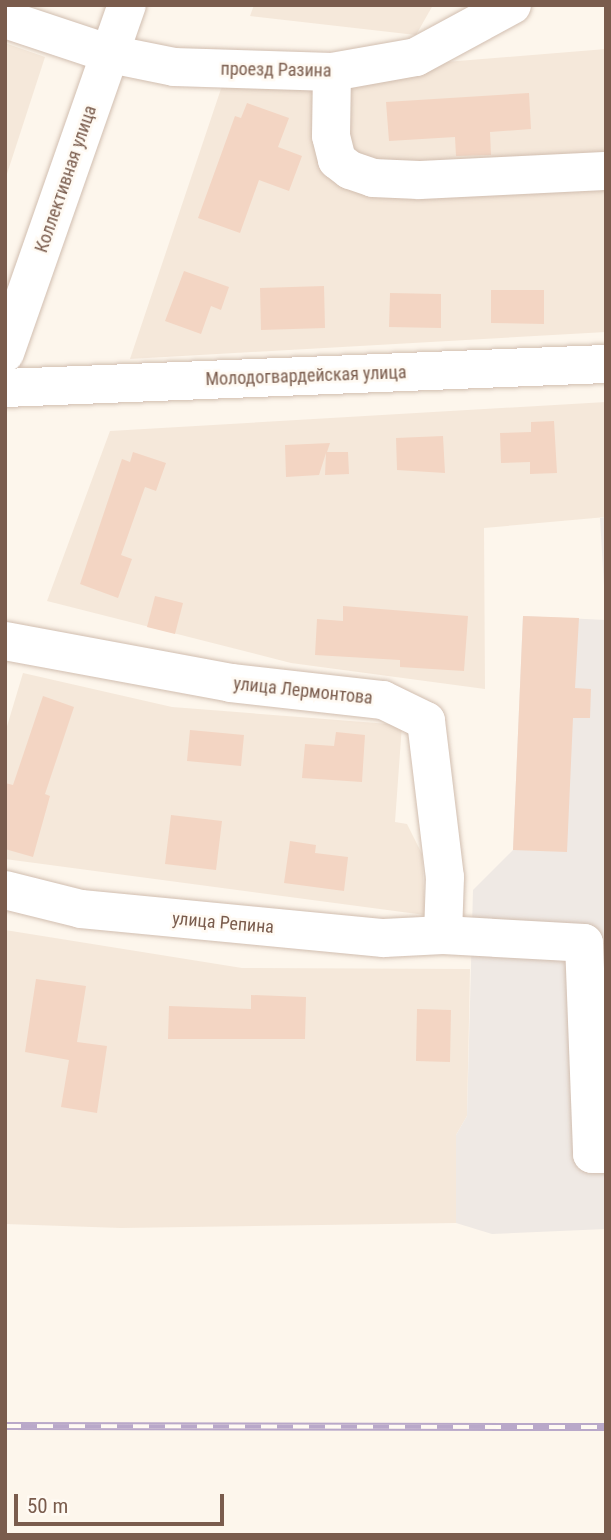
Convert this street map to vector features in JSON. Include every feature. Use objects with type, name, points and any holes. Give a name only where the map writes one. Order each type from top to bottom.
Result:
[{"type":"street","name":"Коллективная улица","points":[[5,353],[128,5]]},
{"type":"street","name":"проезд Разина","points":[[5,19],[110,54],[174,67],[332,72],[416,57],[512,5]]},
{"type":"street","points":[[332,72],[331,136],[337,160],[350,170],[373,178],[419,180],[606,171]]},
{"type":"street","name":"Молодогвардейская улица","points":[[5,387],[606,364]]},
{"type":"street","name":"улица Лермонтова","points":[[5,641],[231,683],[383,700],[426,721],[445,877],[443,935]]},
{"type":"street","name":"улица Репина","points":[[5,890],[81,909],[384,938],[443,935],[584,943],[592,1154],[606,1154]]},
{"type":"shaded area","points":[[254,5],[433,5],[416,35],[250,16]]},
{"type":"shaded area","points":[[5,43],[45,57],[5,180]]},
{"type":"shaded area","points":[[606,49],[606,332],[130,359],[227,71],[360,69]]},
{"type":"shaded area","points":[[606,402],[606,517],[484,528],[485,689],[291,663],[47,601],[110,431]]},
{"type":"shaded area","points":[[606,517],[606,620],[600,518]]},
{"type":"shaded area","points":[[523,616],[606,620],[606,1229],[492,1234],[456,1223],[456,1135],[467,1116],[473,890],[513,850]]},
{"type":"shaded area","points":[[23,673],[172,707],[402,725],[395,822],[407,824],[422,854],[425,915],[5,859],[5,733]]},
{"type":"shaded area","points":[[5,930],[242,968],[470,969],[467,1116],[456,1135],[456,1223],[121,1228],[5,1224]]},
{"type":"building","points":[[529,93],[531,129],[490,132],[491,155],[456,156],[455,137],[389,141],[386,102]]},
{"type":"building","points":[[247,103],[289,118],[278,147],[302,156],[289,191],[259,180],[240,233],[198,218],[235,116],[241,118]]},
{"type":"building","points":[[184,271],[229,287],[221,310],[211,306],[201,334],[165,321]]},
{"type":"building","points":[[324,286],[325,328],[261,330],[260,288]]},
{"type":"building","points":[[491,290],[544,290],[544,324],[491,323]]},
{"type":"building","points":[[390,293],[441,294],[441,328],[389,327]]},
{"type":"building","points":[[554,421],[557,473],[530,474],[530,462],[501,463],[500,433],[531,432],[531,422]]},
{"type":"building","points":[[443,436],[445,473],[397,470],[396,438]]},
{"type":"building","points":[[330,443],[327,452],[348,452],[349,474],[325,475],[326,453],[319,475],[286,477],[285,445]]},
{"type":"building","points":[[133,452],[166,463],[156,491],[145,487],[121,555],[132,559],[118,598],[80,584],[122,459],[130,462]]},
{"type":"building","points":[[155,596],[183,603],[175,634],[147,627]]},
{"type":"building","points":[[343,606],[468,616],[464,671],[400,667],[400,660],[315,655],[317,619],[343,621]]},
{"type":"building","points":[[523,616],[579,618],[575,688],[591,689],[590,718],[573,718],[567,852],[513,850]]},
{"type":"building","points":[[43,696],[74,707],[45,794],[50,796],[33,857],[5,849],[5,783],[13,785]]},
{"type":"building","points":[[190,730],[244,735],[241,766],[187,761]]},
{"type":"building","points":[[336,732],[365,735],[362,782],[302,778],[305,744],[334,746]]},
{"type":"building","points":[[171,815],[222,821],[216,870],[165,864]]},
{"type":"building","points":[[290,841],[316,845],[315,853],[348,857],[344,891],[284,883]]},
{"type":"building","points":[[36,979],[86,986],[77,1042],[107,1046],[97,1113],[61,1107],[69,1060],[25,1052]]},
{"type":"building","points":[[251,995],[306,997],[305,1039],[168,1039],[169,1006],[251,1009]]},
{"type":"building","points":[[417,1009],[451,1010],[450,1062],[416,1061]]},
{"type":"railway","points":[[5,1426],[606,1427]]}]
